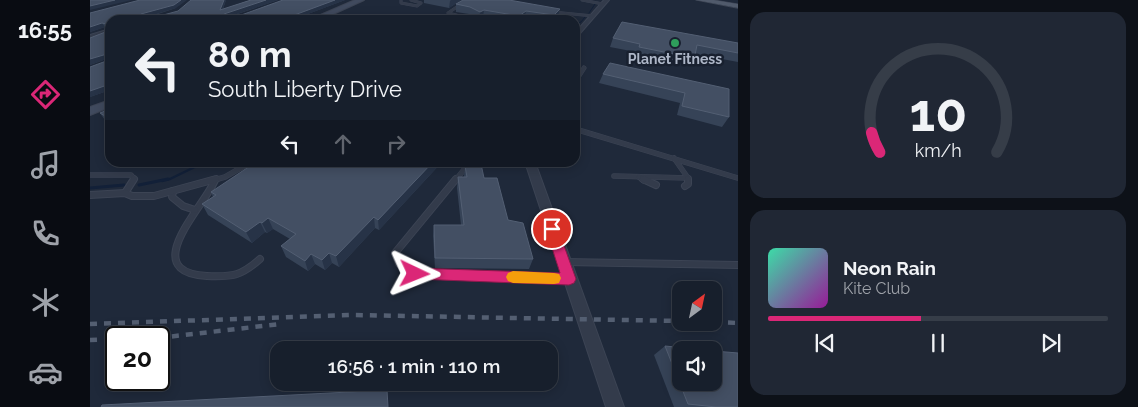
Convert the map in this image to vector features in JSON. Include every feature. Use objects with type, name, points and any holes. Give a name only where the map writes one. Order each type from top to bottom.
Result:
[{"type":"main road","points":[[325,15],[361,0]]},
{"type":"main road","points":[[700,0],[738,5]]},
{"type":"main road","points":[[714,0],[738,5]]},
{"type":"main road","points":[[90,111],[105,105]]},
{"type":"street","points":[[580,31],[605,2]]},
{"type":"street","points":[[90,37],[105,32]]},
{"type":"street","points":[[532,167],[563,262],[615,407]]},
{"type":"lane","points":[[401,0],[401,3],[416,6],[421,4],[411,0]]},
{"type":"lane","points":[[456,15],[448,13],[467,0]]},
{"type":"lane","points":[[582,0],[605,2]]},
{"type":"lane","points":[[550,12],[593,16]]},
{"type":"lane","points":[[580,74],[584,68]]},
{"type":"lane","points":[[580,130],[738,178]]},
{"type":"lane","points":[[674,158],[688,178],[688,184],[685,186]]},
{"type":"lane","points":[[90,195],[125,193],[132,196],[154,196],[214,180],[234,173],[243,167]]},
{"type":"lane","points":[[466,167],[395,253],[399,264],[415,274],[569,279]]},
{"type":"lane","points":[[90,175],[131,175],[134,180],[125,193]]},
{"type":"lane","points":[[614,176],[688,178]]},
{"type":"lane","points":[[639,177],[648,183],[656,185]]},
{"type":"lane","points":[[214,180],[213,186],[195,210],[177,241],[176,260],[180,268],[188,274],[201,276],[233,276],[245,272],[260,259]]},
{"type":"lane","points":[[173,191],[172,197],[189,209],[195,210]]},
{"type":"lane","points":[[563,262],[738,265]]},
{"type":"building","points":[[90,0],[115,0],[90,6]]},
{"type":"building","points":[[140,0],[181,0],[174,5],[141,14],[105,15],[105,24],[90,27],[90,13]]},
{"type":"building","points":[[191,0],[224,0],[220,10],[251,0],[266,0],[224,14],[163,15],[178,11]]},
{"type":"building","points":[[283,0],[335,0],[294,15],[241,15]]},
{"type":"building","points":[[463,0],[509,0],[560,9],[554,15],[526,11],[520,15],[513,15],[484,10],[480,12],[470,7],[456,4]]},
{"type":"building","points":[[622,22],[738,43],[738,53],[697,45],[695,55],[675,51],[674,54],[639,47],[640,44],[613,38]]},
{"type":"building","points":[[105,32],[105,55],[90,59],[90,38]]},
{"type":"building","points":[[105,61],[105,86],[90,91],[90,67]]},
{"type":"building","points":[[610,63],[729,89],[729,117],[682,106],[685,93],[603,74]]},
{"type":"building","points":[[248,167],[428,167],[378,220],[374,217],[336,256],[329,253],[322,260],[311,254],[305,261],[281,246],[296,234],[268,218],[246,232],[202,204],[216,195],[211,192]]},
{"type":"building","points":[[465,167],[482,167],[484,178],[497,178],[508,220],[523,223],[533,259],[435,258],[434,225],[464,225],[458,177],[467,177]]},
{"type":"building","points":[[665,346],[672,347],[672,364]]},
{"type":"building","points":[[722,352],[738,353],[738,407],[688,404],[683,391],[722,391]]},
{"type":"building","points":[[387,391],[388,407],[101,407],[102,405]]},
{"type":"waterway","points":[[589,13],[595,4]]},
{"type":"waterway","points":[[580,22],[585,17]]},
{"type":"waterway","points":[[162,181],[195,167]]},
{"type":"waterway","points":[[139,185],[168,179]]},
{"type":"waterway","points":[[90,188],[124,185]]},
{"type":"railway","points":[[90,324],[351,315],[672,321]]},
{"type":"railway","points":[[722,322],[738,323]]},
{"type":"railway","points":[[170,337],[280,324]]},
{"type":"railway","points":[[90,340],[105,339]]},
{"type":"slow traffic","points":[[513,277],[554,278]]},
{"type":"place","name":"Planet Fitness","points":[[675,43]]},
{"type":"route","points":[[415,274],[569,279],[552,229]]}]
